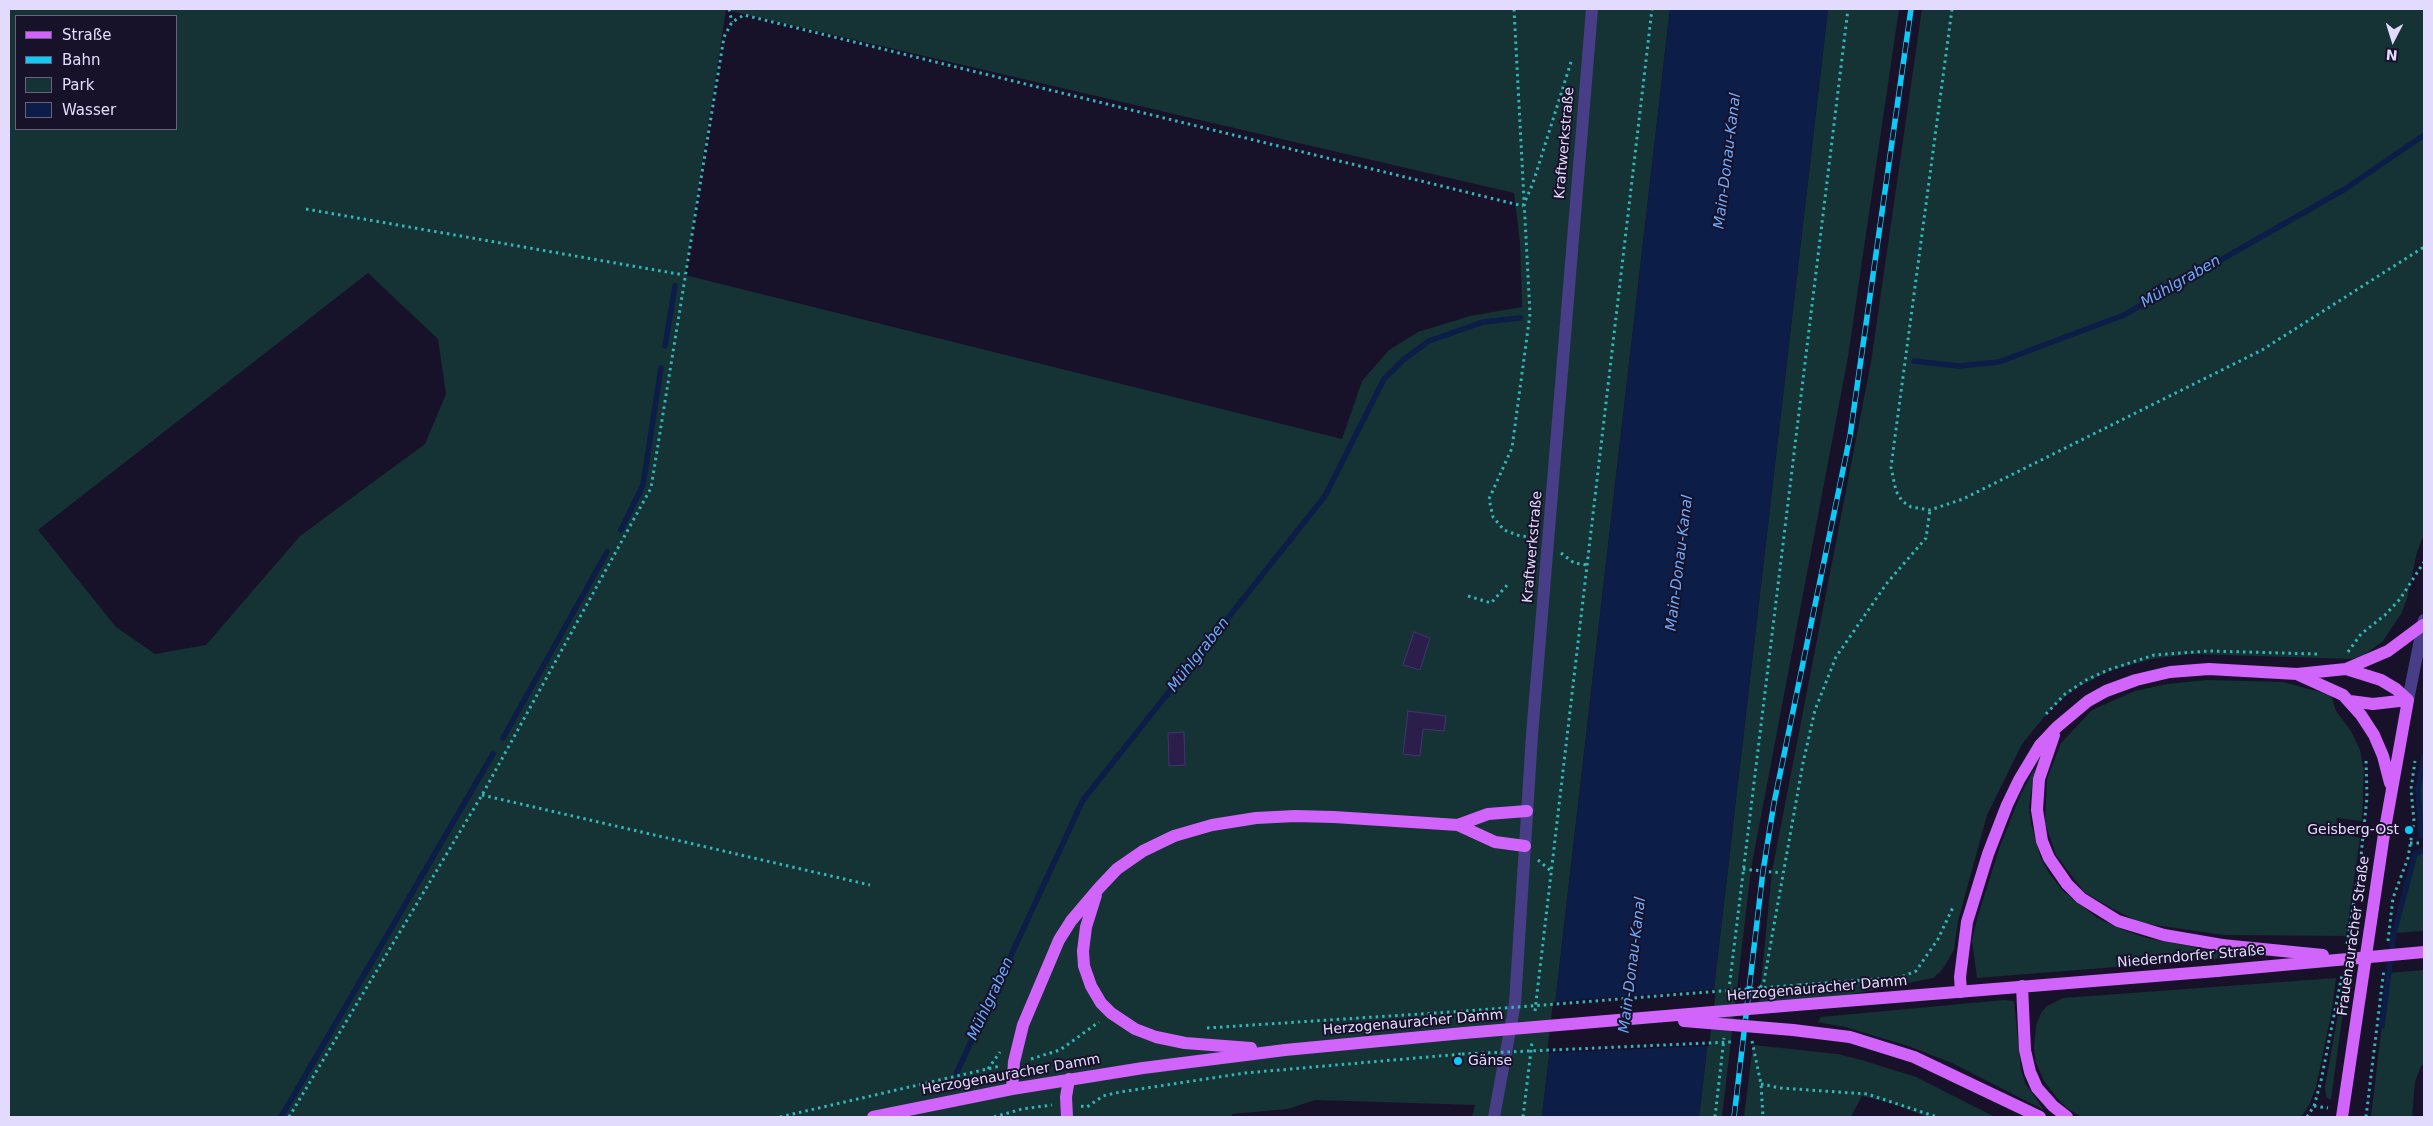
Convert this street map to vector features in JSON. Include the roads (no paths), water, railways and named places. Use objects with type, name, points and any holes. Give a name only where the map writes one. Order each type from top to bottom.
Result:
[{"type":"main road","points":[[1961,992],[1961,968],[1967,922],[1988,854],[2019,780],[2032,756],[2057,727],[2088,701],[2106,691],[2136,680],[2170,672],[2209,669],[2296,674],[2346,669],[2388,651],[2424,622]]},
{"type":"main road","points":[[2346,669],[2381,680],[2396,689],[2408,700]]},
{"type":"main road","points":[[2296,674],[2326,686],[2350,701],[2374,735],[2383,756],[2391,788]]},
{"type":"main road","points":[[2350,701],[2373,704],[2408,700]]},
{"type":"main road","name":"Frauenauracher Straße","points":[[2342,1117],[2391,788],[2408,700]]},
{"type":"main road","points":[[2057,727],[2039,779],[2037,810],[2042,841],[2057,872],[2081,898],[2118,921],[2164,935],[2222,944],[2348,957]]},
{"type":"main road","points":[[1012,1088],[1014,1062],[1031,1002],[1059,940],[1071,921],[1099,888],[1118,869],[1143,851],[1174,836],[1212,825],[1256,818],[1295,816],[1458,824],[1488,814],[1527,811]]},
{"type":"main road","points":[[1458,824],[1495,842],[1525,846]]},
{"type":"main road","points":[[1099,888],[1086,928],[1083,951],[1084,966],[1091,986],[1101,1003],[1111,1013],[1135,1029],[1156,1037],[1185,1043],[1285,1050]]},
{"type":"main road","name":"Niederndorfer Straße","points":[[1961,992],[2216,971],[2348,957],[2424,952]]},
{"type":"main road","points":[[2022,986],[2025,1050],[2030,1072],[2037,1088],[2053,1106],[2067,1117]]},
{"type":"main road","name":"Herzogenauracher Damm","points":[[873,1117],[1012,1088],[1285,1050],[1464,1032],[1961,992]]},
{"type":"main road","points":[[1646,1018],[1793,1030],[1850,1037],[1914,1056],[2040,1117]]},
{"type":"main road","points":[[1066,1117],[1069,1079]]},
{"type":"street","name":"Kraftwerkstraße","points":[[1494,1117],[1501,1088],[1515,1003],[1527,811],[1592,9]]},
{"type":"street","points":[[2408,700],[2424,622]]},
{"type":"water","name":"Main-Donau-Kanal","points":[[1670,9],[1828,9],[1699,1117],[1542,1117]]},
{"type":"waterway","name":"Mühlgraben","points":[[1914,361],[1958,366],[1999,362],[2124,315],[2345,189],[2424,135]]},
{"type":"waterway","points":[[665,346],[675,286]]},
{"type":"waterway","name":"Mühlgraben","points":[[956,1074],[1083,800],[1325,496],[1384,379],[1403,360],[1429,341],[1483,322],[1520,318]]},
{"type":"waterway","points":[[621,530],[643,485],[661,368]]},
{"type":"waterway","points":[[503,738],[607,552]]},
{"type":"waterway","points":[[281,1117],[493,754]]},
{"type":"waterway","points":[[2421,836],[2418,788],[2424,756]]},
{"type":"waterway","points":[[2382,1026],[2394,933],[2415,854],[2422,851]]},
{"type":"railway","points":[[1734,1117],[1763,871],[1774,803],[1850,436],[1911,9]]},
{"type":"place","name":"Geisberg-Ost","points":[[2409,830]]},
{"type":"place","name":"Gänse","points":[[1458,1061]]}]
